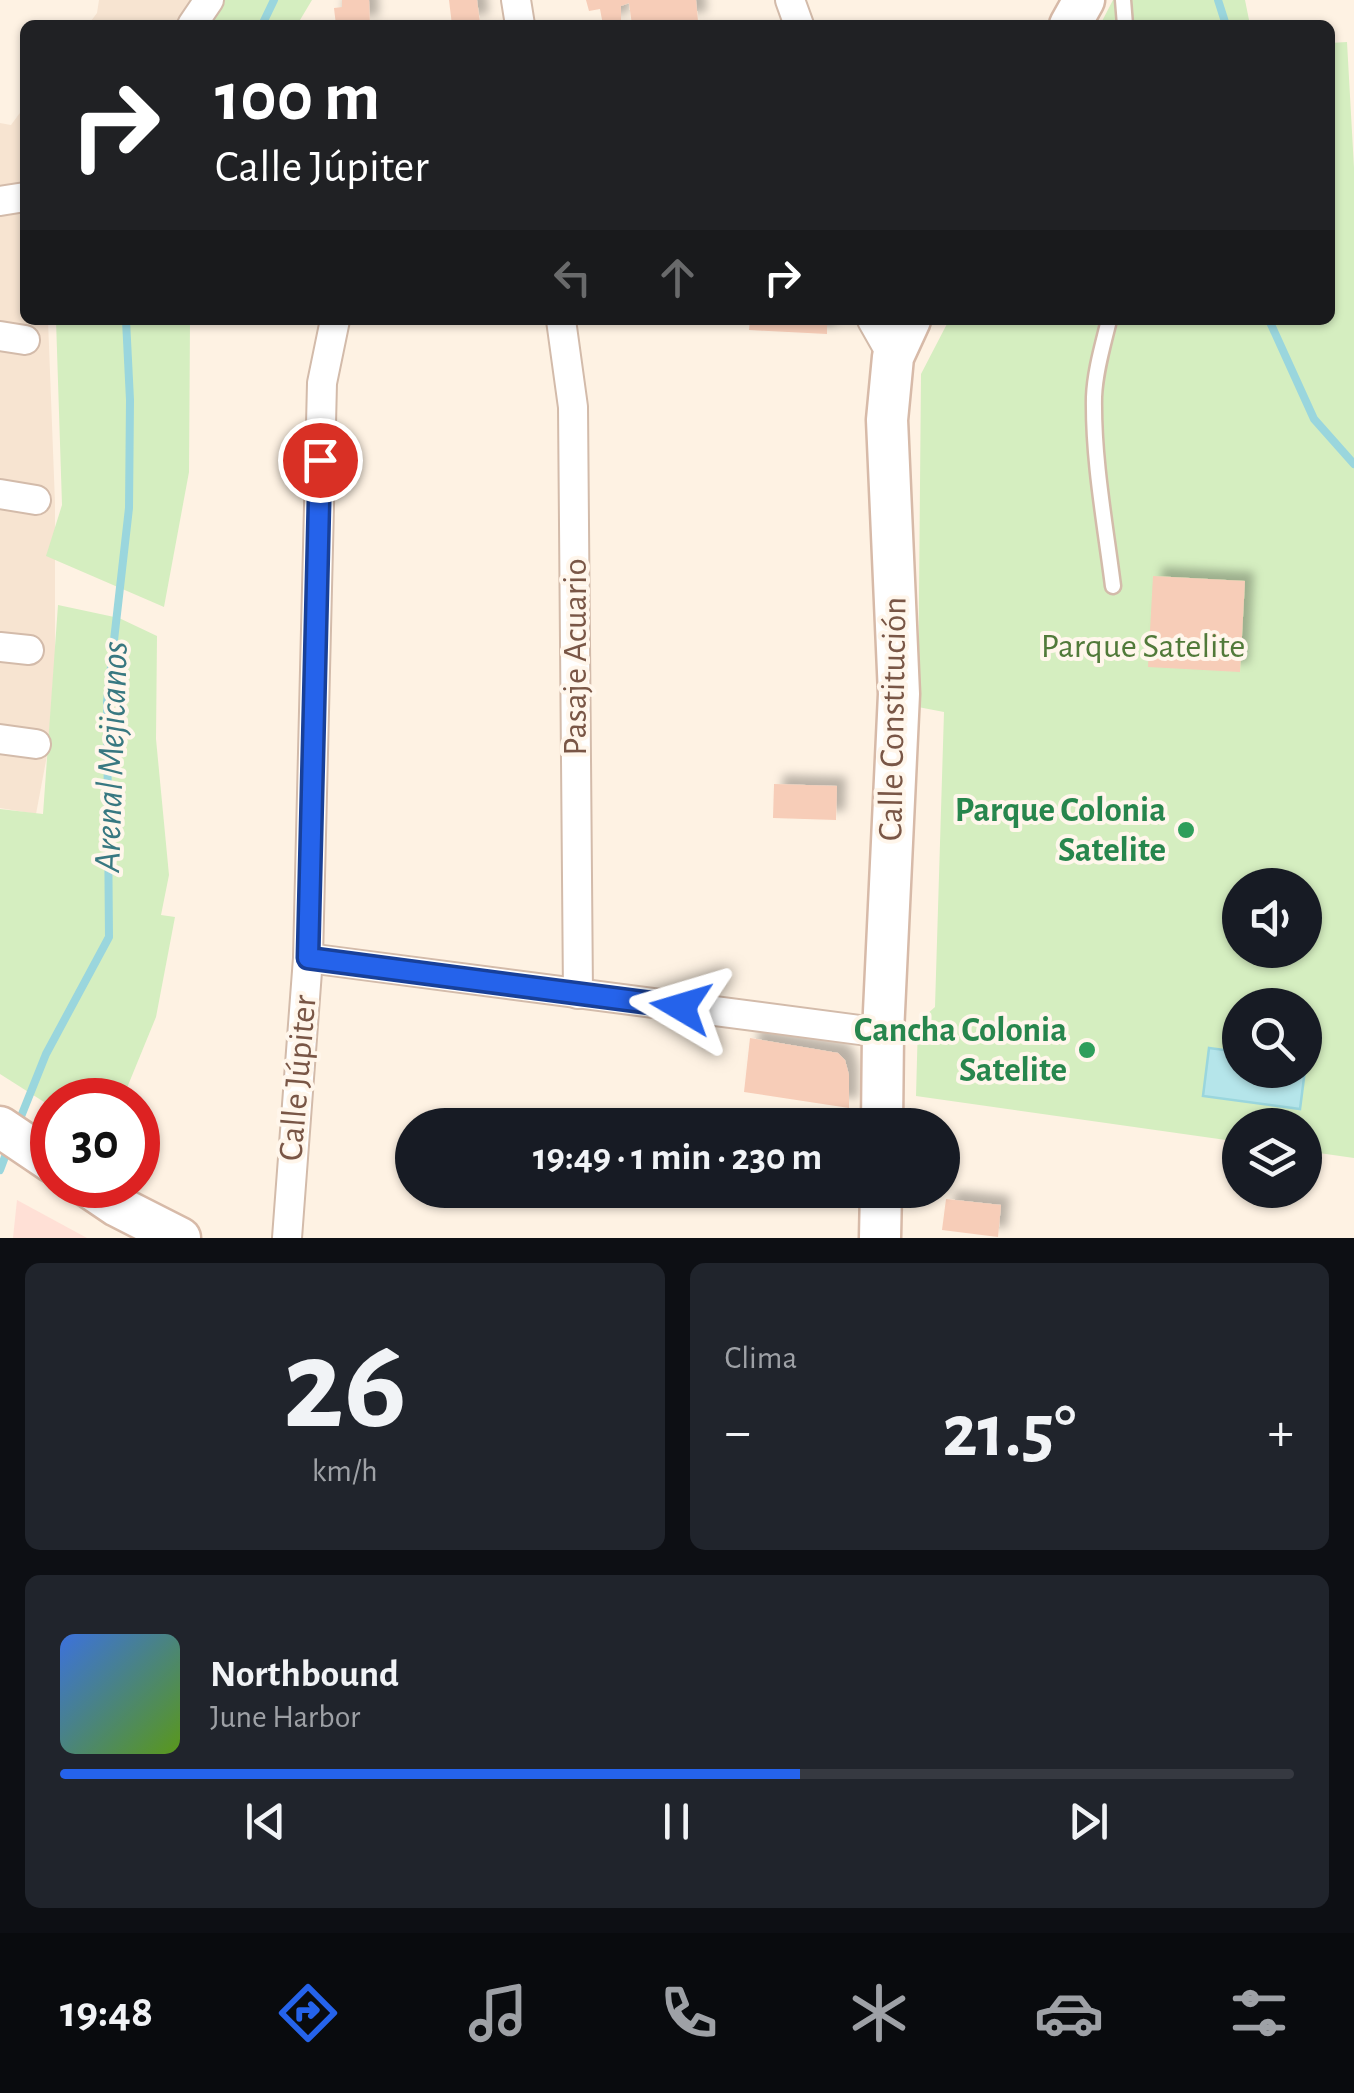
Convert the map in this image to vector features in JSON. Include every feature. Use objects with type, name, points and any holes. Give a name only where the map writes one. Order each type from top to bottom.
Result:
[{"type":"main road","name":"Calle Constitución","points":[[882,1108],[899,694],[888,420],[893,358],[908,325]]},
{"type":"main road","points":[[0,1127],[30,1147]]},
{"type":"main road","points":[[126,1208],[180,1238]]},
{"type":"main road","points":[[880,1238],[881,1208]]},
{"type":"street","name":"Calle Júpiter","points":[[287,1238],[308,958],[322,383],[334,325]]},
{"type":"street","name":"Pasaje Acuario","points":[[562,325],[573,406],[578,994]]},
{"type":"street","points":[[875,325],[893,358]]},
{"type":"street","points":[[0,494],[36,500]]},
{"type":"street","points":[[0,646],[29,650]]},
{"type":"street","points":[[0,738],[36,744]]},
{"type":"street","points":[[308,958],[883,1033]]},
{"type":"lane","points":[[1108,325],[1094,395],[1096,453],[1113,586]]},
{"type":"shaded area","points":[[99,0],[213,0],[203,20],[92,20]]},
{"type":"shaded area","points":[[20,113],[20,325],[48,325],[55,503],[55,656],[48,750],[36,814],[0,808],[0,123],[11,125]]},
{"type":"shaded area","points":[[17,1200],[87,1238],[13,1238]]},
{"type":"green space","points":[[218,0],[312,0],[300,20],[208,20]]},
{"type":"green space","points":[[1113,0],[1245,0],[1249,20],[1103,20]]},
{"type":"green space","name":"Parque Satelite","points":[[1347,42],[1354,168],[1354,1158],[1322,1153],[1322,1108],[1222,1108],[1222,1139],[916,1096],[918,1022],[935,1007],[944,712],[918,707],[921,374],[946,325],[1335,325],[1335,43]]},
{"type":"green space","points":[[56,325],[190,325],[189,472],[164,607],[46,556],[62,505]]},
{"type":"green space","points":[[58,605],[119,618],[157,636],[156,739],[169,875],[161,915],[175,917],[156,1017],[131,1078],[30,1078],[30,1093],[0,1074],[0,809],[43,814]]},
{"type":"water","points":[[1209,1048],[1222,1050],[1222,1088],[1303,1088],[1300,1108],[1203,1096]]},
{"type":"building","points":[[342,0],[369,0],[370,20],[335,20],[334,8],[342,7]]},
{"type":"building","points":[[449,0],[477,0],[480,20],[451,20]]},
{"type":"building","points":[[586,0],[696,0],[698,20],[631,20],[629,3],[621,6],[621,20],[602,20],[600,9],[589,11]]},
{"type":"building","points":[[750,325],[827,325],[827,334],[749,330]]},
{"type":"building","points":[[1153,576],[1245,581],[1240,672],[1148,667]]},
{"type":"building","points":[[774,784],[837,786],[836,820],[773,818]]},
{"type":"building","points":[[750,1038],[838,1053],[845,1060],[849,1075],[849,1108],[744,1092]]},
{"type":"building","points":[[960,1201],[1001,1205],[998,1237],[942,1230],[945,1208],[960,1208]]},
{"type":"waterway","name":"Arenal Mejicanos","points":[[264,20],[274,0]]},
{"type":"waterway","points":[[1218,0],[1224,20]]},
{"type":"waterway","name":"Arenal Mejicanos","points":[[18,1124],[46,1054],[109,937],[107,702],[129,508],[126,325]]},
{"type":"waterway","points":[[1271,325],[1314,419],[1354,464]]},
{"type":"waterway","name":"Arenal Mejicanos","points":[[0,1170],[9,1146]]},
{"type":"place","name":"Parque Colonia Satelite","points":[[1186,830]]},
{"type":"place","name":"Cancha Colonia Satelite","points":[[1087,1050]]},
{"type":"route","points":[[320,460],[308,958],[681,1007]]}]
